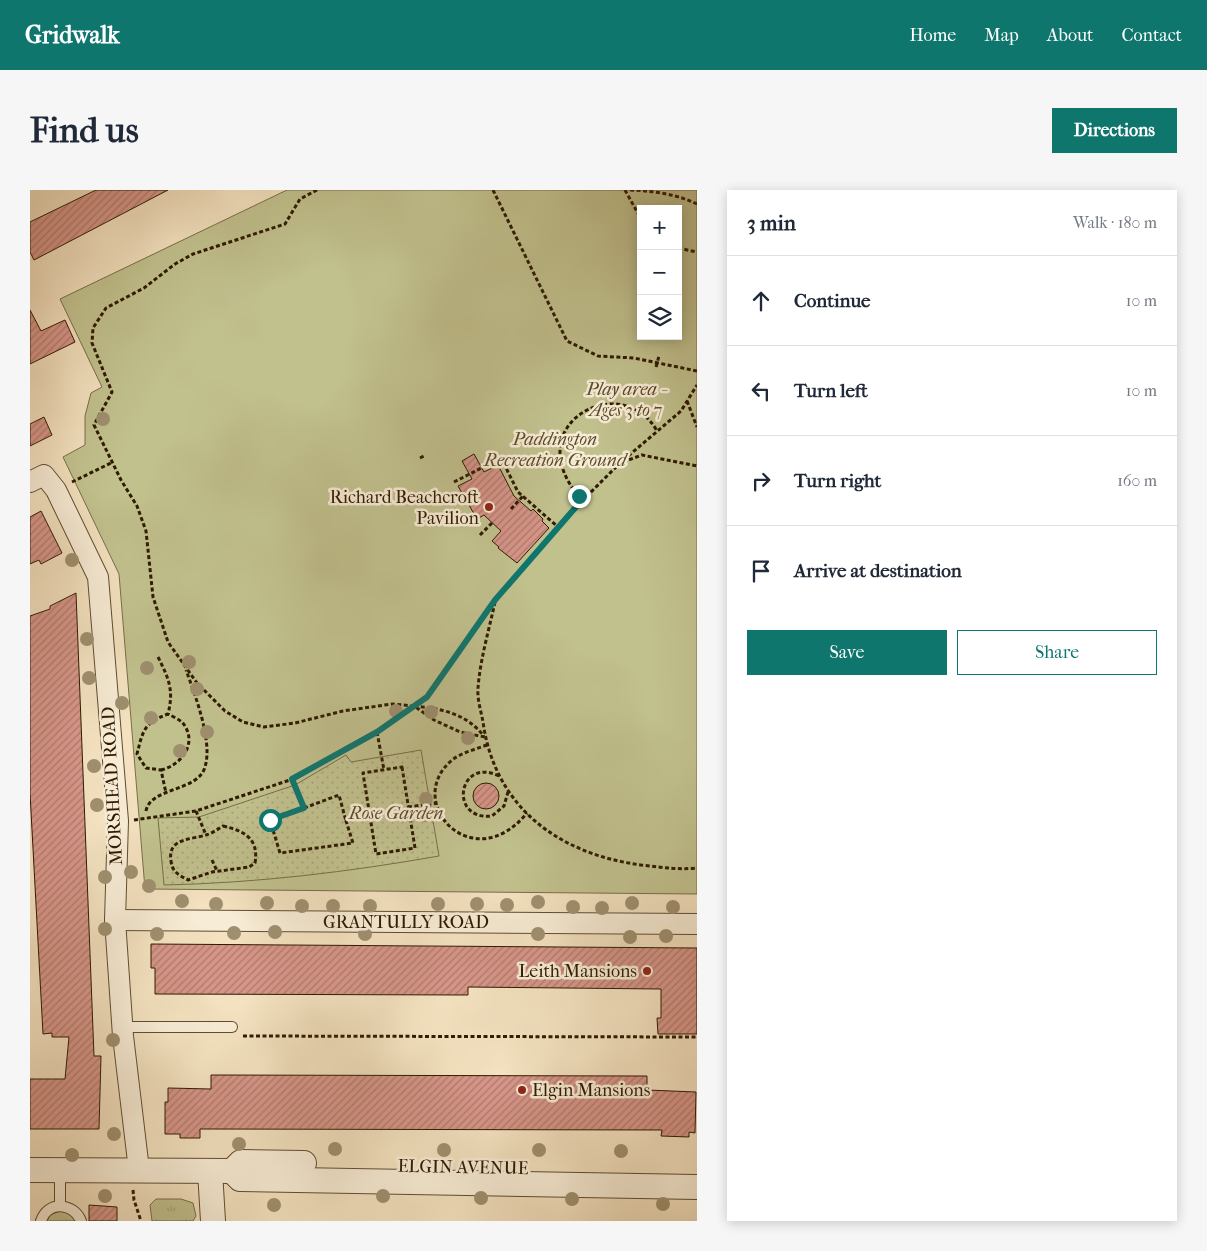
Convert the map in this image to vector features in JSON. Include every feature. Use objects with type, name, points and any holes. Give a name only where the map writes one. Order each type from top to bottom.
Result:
[{"type":"street","name":"MORSHEAD ROAD","points":[[43,482],[98,577],[118,821],[116,920],[122,1027],[136,1180]]},
{"type":"street","name":"GRANTULLY ROAD","points":[[116,920],[697,924]]},
{"type":"street","name":"ELGIN AVENUE","points":[[30,1170],[60,1171],[136,1180],[221,1171],[241,1162],[697,1172]]},
{"type":"street","name":"ELGIN AVENUE","points":[[221,1171],[240,1179],[697,1187]]},
{"type":"street","points":[[213,1221],[221,1171]]},
{"type":"lane","points":[[122,1027],[234,1031]]},
{"type":"lane","points":[[60,1171],[60,1206]]},
{"type":"lane","points":[[41,1221],[47,1211],[60,1206],[73,1209],[81,1221]]},
{"type":"path","points":[[317,190],[300,199],[285,224],[193,254],[175,264],[144,288],[106,308],[99,316],[93,328],[92,343],[112,392],[94,425],[111,463],[137,506],[146,531],[153,596],[168,642],[197,683],[225,711],[243,722],[264,727],[392,704],[414,706],[440,709],[463,716],[475,725],[485,737]]},
{"type":"path","points":[[493,190],[567,341],[598,356],[634,358],[697,371]]},
{"type":"path","points":[[625,190],[637,212]]},
{"type":"path","points":[[630,190],[653,191],[683,198],[697,204]]},
{"type":"path","points":[[682,249],[697,252]]},
{"type":"path","points":[[656,367],[659,356]]},
{"type":"path","points":[[144,819],[196,811],[292,779],[377,732],[427,697],[495,600],[558,527],[582,500],[620,463],[681,411],[697,385]]},
{"type":"path","points":[[687,401],[697,428]]},
{"type":"path","points":[[582,500],[564,477],[559,458],[561,440],[569,426],[585,410],[600,405],[618,404],[633,408],[646,418],[657,432]]},
{"type":"path","points":[[620,463],[642,455],[697,466]]},
{"type":"path","points":[[420,458],[424,456]]},
{"type":"path","points":[[454,482],[501,458],[518,492],[558,527]]},
{"type":"path","points":[[43,482],[111,463]]},
{"type":"path","points":[[510,509],[523,496]]},
{"type":"path","points":[[480,535],[492,523]]},
{"type":"path","points":[[495,600],[478,689],[487,745],[499,776],[508,792],[527,813],[558,839],[610,861],[678,870],[697,868]]},
{"type":"path","points":[[158,657],[167,675],[172,696],[168,714]]},
{"type":"path","points":[[146,811],[149,804],[166,793],[194,783],[205,769],[207,755],[204,730],[184,665]]},
{"type":"path","points":[[414,706],[434,720],[460,732],[485,737]]},
{"type":"path","points":[[168,714],[181,722],[189,737],[187,749],[179,763],[161,770],[146,768],[137,754],[142,733],[149,722],[168,714]]},
{"type":"path","points":[[377,732],[384,770]]},
{"type":"path","points":[[487,745],[452,760],[436,785],[438,804],[442,817],[457,834],[470,838],[492,838],[512,827],[527,813]]},
{"type":"path","points":[[402,767],[408,807],[415,848],[376,854],[363,773],[402,767]]},
{"type":"path","points":[[161,770],[166,793]]},
{"type":"path","points":[[499,776],[485,771],[471,777],[463,790],[466,805],[477,815],[492,816],[504,806],[508,792]]},
{"type":"path","points":[[292,779],[304,808]]},
{"type":"path","points":[[339,795],[346,821],[352,843],[280,853],[270,820],[339,795]]},
{"type":"path","points":[[408,807],[438,804]]},
{"type":"path","points":[[196,811],[206,835]]},
{"type":"path","points":[[346,821],[370,815]]},
{"type":"path","points":[[223,826],[244,834],[253,842],[256,852],[254,863],[249,867],[217,871],[188,880],[176,874],[171,865],[170,853],[175,844],[188,838],[206,835],[223,826]]},
{"type":"path","points":[[212,860],[217,871]]},
{"type":"path","points":[[234,1031],[697,1037]]},
{"type":"path","points":[[136,1180],[134,1200],[142,1221]]},
{"type":"green space","name":"Paddington Recreation Ground","points":[[287,190],[697,190],[697,894],[145,889],[119,574],[63,457],[85,445],[85,416],[91,393],[102,387],[60,299]]},
{"type":"green space","name":"Rose Garden","points":[[421,750],[439,856],[302,876],[164,885],[158,818],[199,817],[295,785],[346,755],[351,762]]},
{"type":"green space","points":[[156,1199],[181,1199],[193,1203],[196,1216],[193,1221],[152,1221],[150,1205]]},
{"type":"green space","points":[[60,1211],[70,1214],[75,1221],[47,1221],[50,1215]]},
{"type":"building","points":[[96,190],[168,190],[34,260],[30,252],[30,222]]},
{"type":"building","points":[[30,310],[41,331],[65,320],[75,342],[30,364]]},
{"type":"building","points":[[44,417],[52,435],[30,446],[30,424]]},
{"type":"building","name":"Richard Beachcroft Pavilion","points":[[474,454],[484,472],[498,465],[514,496],[531,511],[533,509],[549,528],[517,563],[492,541],[501,531],[484,515],[477,519],[458,486],[472,479],[462,461]]},
{"type":"building","points":[[41,511],[62,553],[41,564],[39,560],[30,564],[30,517]]},
{"type":"building","points":[[76,593],[94,1056],[101,1056],[99,1129],[30,1129],[30,1079],[65,1079],[69,1037],[52,1037],[52,1033],[43,1034],[30,793],[30,616],[50,609],[50,606]]},
{"type":"building","points":[[486,783],[495,787],[499,796],[495,805],[486,809],[477,805],[473,796],[477,787]]},
{"type":"building","name":"Leith Mansions","points":[[151,944],[697,948],[697,1034],[658,1034],[657,1018],[661,1018],[661,989],[468,987],[468,995],[155,994],[155,968],[151,968]]},
{"type":"building","name":"Elgin Mansions","points":[[211,1075],[647,1076],[647,1090],[696,1092],[695,1133],[689,1132],[689,1137],[661,1136],[662,1130],[200,1129],[200,1138],[180,1138],[180,1134],[165,1134],[165,1102],[168,1102],[168,1088],[211,1089]]},
{"type":"building","points":[[89,1205],[117,1207],[117,1221],[89,1221]]},
{"type":"place","name":"Richard Beachcroft Pavilion","points":[[489,507]]},
{"type":"place","name":"Leith Mansions","points":[[647,971]]},
{"type":"place","name":"Elgin Mansions","points":[[522,1090]]},
{"type":"route","points":[[270,820],[304,808],[292,779],[377,732],[427,697],[495,600],[582,500],[579,496]]},
{"type":"park label","name":"Play area - Ages 3 to 7","points":[[626,399]]}]
